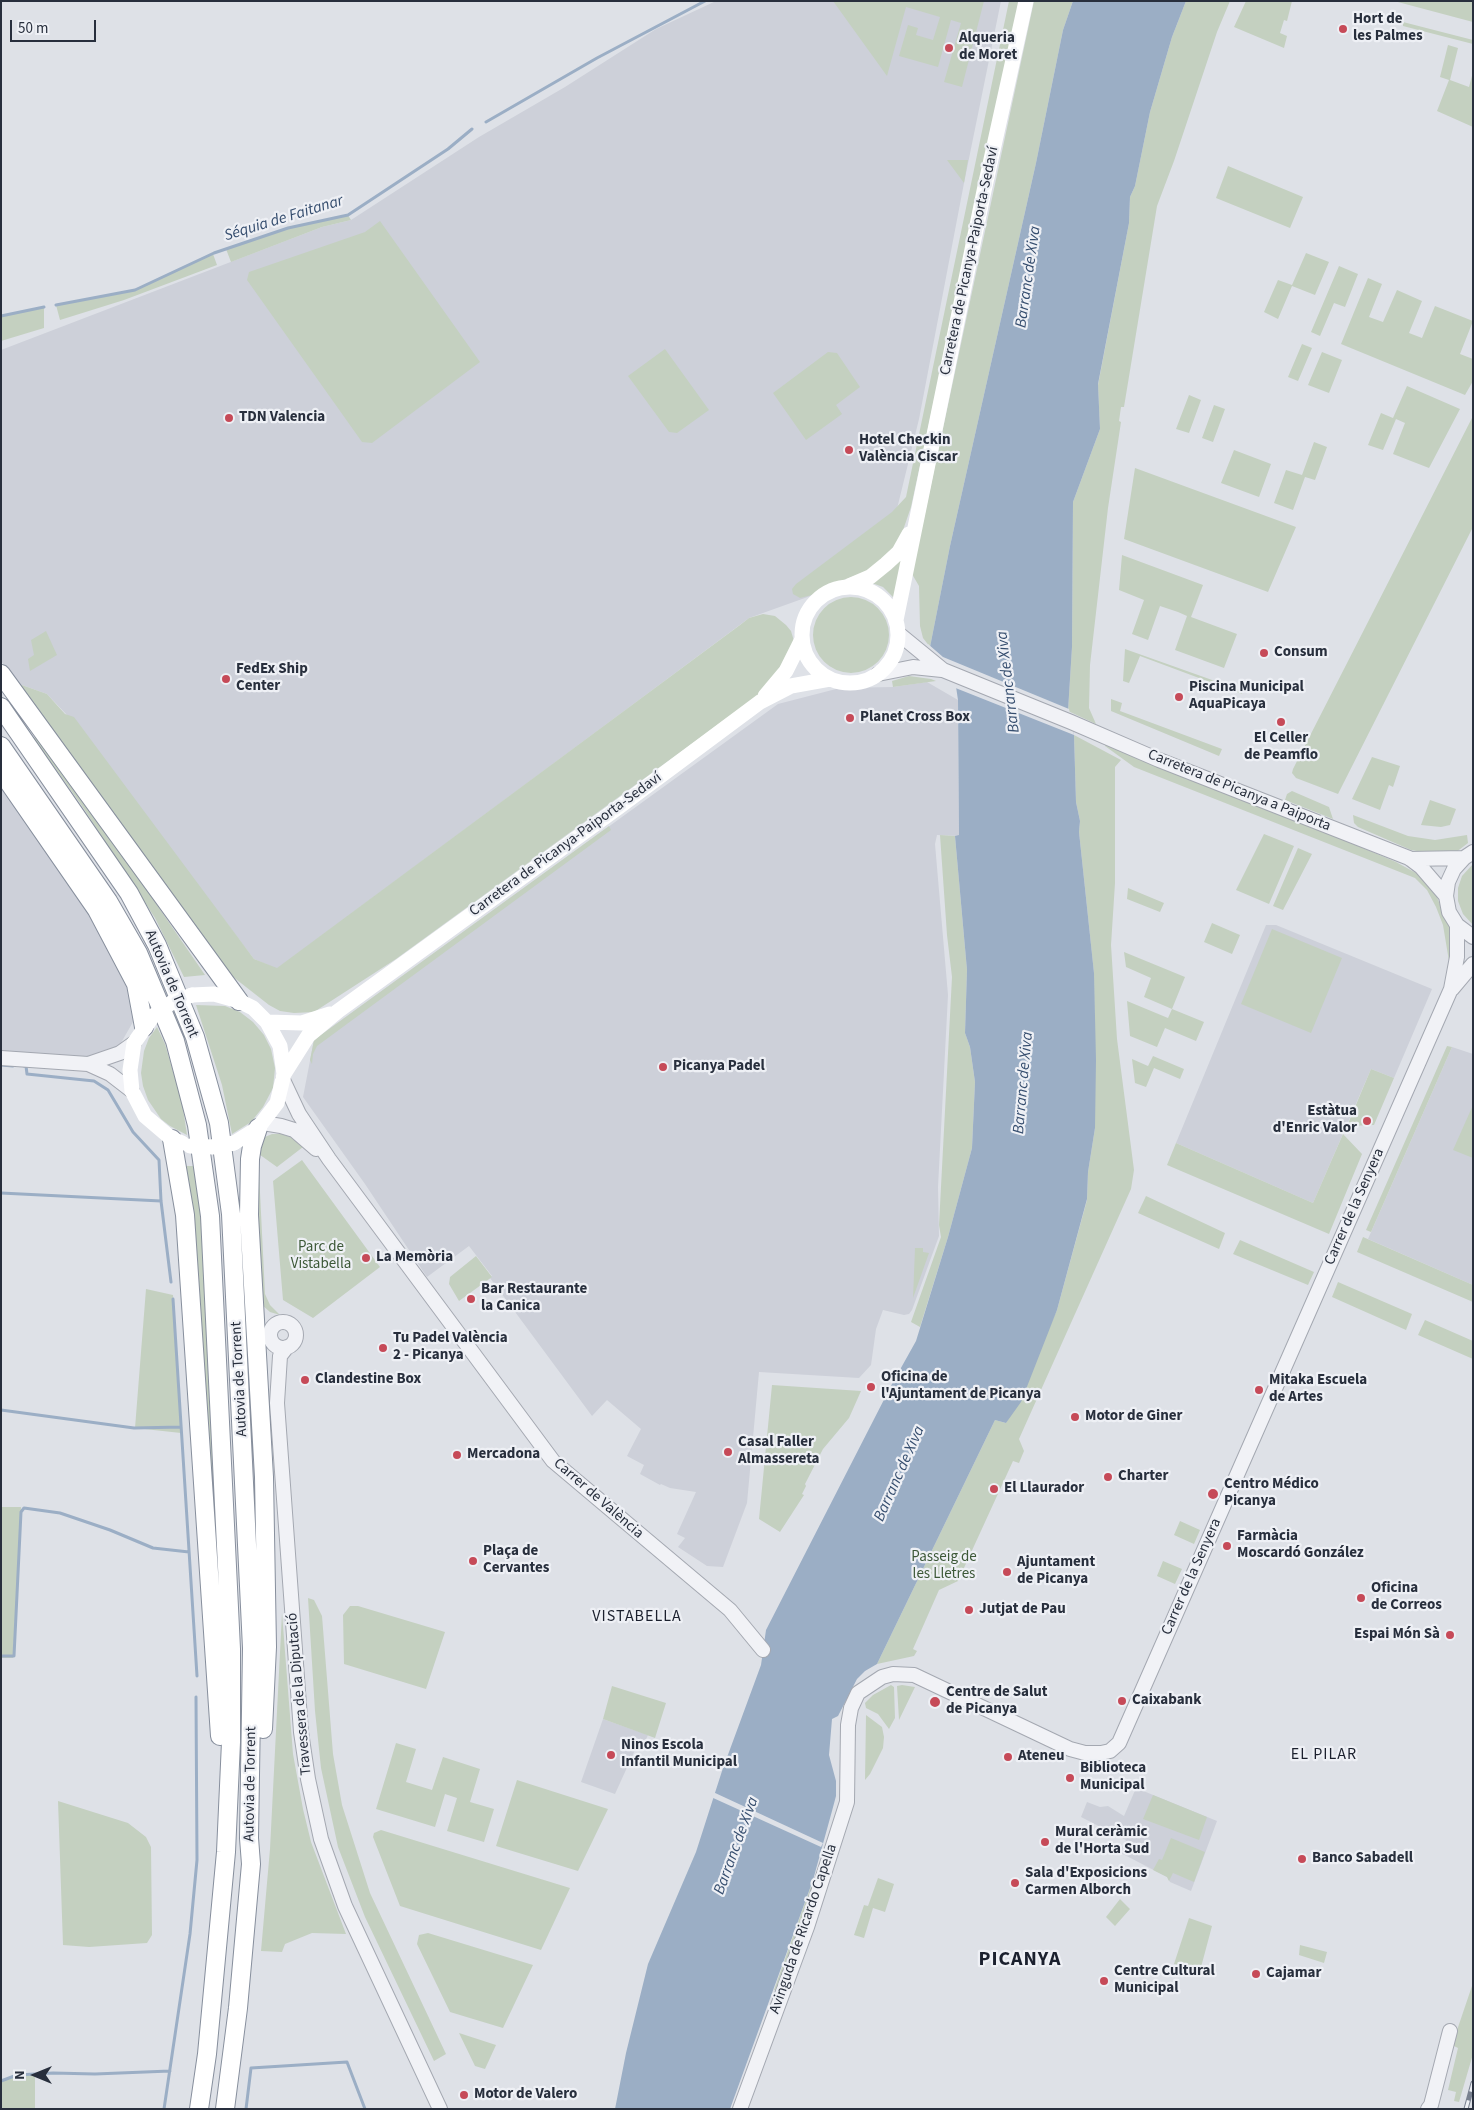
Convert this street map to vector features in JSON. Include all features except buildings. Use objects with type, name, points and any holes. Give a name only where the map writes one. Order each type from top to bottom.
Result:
[{"type":"highway","points":[[1,674],[239,1001]]},
{"type":"highway","name":"Autovia de Torrent","points":[[1,707],[129,893],[157,945],[195,1037],[219,1124],[231,1214],[252,1648],[249,1838],[251,1864],[238,2008],[225,2109]]},
{"type":"highway","name":"Autovia de Torrent","points":[[1,746],[108,901],[138,953],[175,1041],[197,1125],[210,1216],[231,1649],[231,1742],[226,1852],[211,2015],[199,2109]]},
{"type":"highway","points":[[1,771],[97,910],[136,984],[149,1022]]},
{"type":"highway","points":[[251,1864],[258,1837],[267,1647],[263,1468],[249,1215],[249,1173],[252,1146],[261,1126]]},
{"type":"highway","points":[[172,1139],[185,1216],[201,1432],[226,1852]]},
{"type":"main road","name":"Carretera de Picanya-Paiporta-Sedaví","points":[[898,627],[916,522],[984,191],[1026,1]]},
{"type":"main road","name":"Carretera de Picanya-Paiporta-Sedaví","points":[[848,586],[870,577],[899,552],[916,522]]},
{"type":"main road","points":[[848,586],[862,587],[874,592],[884,600],[898,627],[895,652],[890,663],[878,674],[861,682],[852,683],[830,679],[813,666],[806,653],[802,639],[804,620],[814,602],[826,592],[848,586]]},
{"type":"main road","name":"Carretera de Picanya-Paiporta-Sedaví","points":[[760,702],[786,671],[802,639]]},
{"type":"main road","name":"Carretera de Picanya-Paiporta-Sedaví","points":[[338,1011],[760,702],[791,686],[830,679]]},
{"type":"main road","points":[[284,1077],[280,1046],[267,1022],[253,1008],[239,1001],[214,994],[192,995],[171,1003],[149,1022],[134,1043],[130,1070],[132,1091],[146,1116],[172,1139],[190,1146],[212,1147],[234,1143],[261,1126],[277,1103],[284,1077],[308,1036],[338,1011]]},
{"type":"main road","points":[[267,1022],[302,1024],[338,1011]]},
{"type":"street","points":[[898,627],[921,653],[943,670]]},
{"type":"street","points":[[878,674],[916,667],[943,670]]},
{"type":"street","name":"Carretera de Picanya a Paiporta","points":[[943,670],[1159,760],[1409,858],[1421,867],[1446,896]]},
{"type":"street","points":[[1468,855],[1454,869],[1448,882],[1446,896],[1449,912],[1457,925],[1473,937]]},
{"type":"street","name":"Carretera de Picanya a Paiporta","points":[[1409,858],[1468,855]]},
{"type":"street","name":"Carrer de la Senyera","points":[[846,1746],[849,1716],[858,1693],[882,1677],[893,1674],[912,1675],[1018,1722],[1070,1749],[1085,1753],[1101,1753],[1110,1751],[1119,1743],[1451,989],[1457,957],[1457,925]]},
{"type":"street","name":"Carrer de la Senyera","points":[[1451,989],[1473,964]]},
{"type":"street","points":[[88,1064],[120,1053],[134,1043]]},
{"type":"street","points":[[1,1058],[88,1064],[110,1074],[132,1091]]},
{"type":"street","name":"Carrer de València","points":[[284,1077],[299,1114],[329,1159],[553,1461],[730,1610],[763,1650]]},
{"type":"street","name":"Carrer de València","points":[[261,1126],[281,1126],[294,1130],[329,1159]]},
{"type":"street","points":[[255,1304],[262,1314],[283,1322],[290,1325],[296,1335],[293,1342],[287,1347],[276,1346],[270,1336],[270,1332],[275,1324],[283,1322]]},
{"type":"street","name":"Travessera de la Diputació","points":[[270,1336],[272,1370],[277,1403],[301,1732],[308,1779],[321,1840],[345,1906],[440,2109]]},
{"type":"street","name":"Travessera de la Diputació","points":[[277,1403],[280,1356],[287,1347]]},
{"type":"street","name":"Avinguda de Ricardo Capella","points":[[740,2109],[806,1927],[847,1802],[846,1746]]},
{"type":"street","points":[[1428,2109],[1431,2105],[1450,2031]]},
{"type":"shaded area","points":[[716,1],[1001,1],[919,419],[895,517],[840,577],[816,594],[749,618],[277,969],[254,959],[66,714],[47,694],[19,684],[1,661],[1,350],[322,227],[351,220],[479,137],[565,87],[656,29]]},
{"type":"shaded area","points":[[927,682],[958,700],[959,836],[937,835],[935,844],[948,995],[938,1187],[939,1236],[912,1310],[909,1314],[904,1315],[883,1310],[876,1329],[871,1365],[859,1378],[759,1372],[747,1503],[723,1567],[707,1566],[678,1547],[685,1538],[677,1534],[696,1492],[660,1485],[640,1474],[644,1465],[627,1456],[641,1429],[607,1400],[592,1416],[490,1278],[492,1276],[469,1246],[427,1277],[365,1184],[303,1097],[314,1040],[778,704],[840,688],[893,687]]},
{"type":"shaded area","points":[[1,779],[94,912],[131,986],[134,1003],[133,1022],[118,1048],[92,1058],[1,1052]]},
{"type":"shaded area","points":[[1266,925],[1276,925],[1432,989],[1394,1078],[1371,1069],[1313,1203],[1176,1143]]},
{"type":"shaded area","points":[[1452,1047],[1473,1054],[1473,1285],[1368,1239]]},
{"type":"shaded area","name":"Ninos Escola Infantil Municipal","points":[[603,1719],[648,1735],[641,1750],[635,1750],[615,1794],[581,1782]]},
{"type":"shaded area","points":[[1136,1788],[1217,1821],[1191,1891],[1170,1882],[1167,1877],[1119,1852],[1126,1840],[1081,1817],[1087,1802],[1100,1807],[1108,1806],[1124,1816]]},
{"type":"green space","points":[[833,1],[984,1],[962,87],[944,82],[961,23],[951,20],[938,67],[899,56],[908,25],[918,28],[916,35],[933,40],[940,17],[906,7],[887,76]]},
{"type":"green space","points":[[1009,1],[1020,1],[911,507],[900,539],[888,557],[871,570],[827,586],[816,594],[800,598],[793,594],[792,589],[796,584],[892,512],[906,497]]},
{"type":"green space","points":[[1034,1],[1073,1],[1063,30],[1036,163],[950,546],[930,647],[923,638],[920,626],[919,586],[912,574]]},
{"type":"green space","points":[[1186,1],[1230,1],[1217,32],[1157,206],[1124,407],[1121,407],[1119,421],[1121,422],[1108,508],[1090,665],[1089,708],[1096,724],[1068,711],[1072,647],[1073,502],[1100,429],[1098,385],[1129,223],[1130,197],[1135,186],[1150,112],[1172,37]]},
{"type":"green space","points":[[1246,1],[1292,1],[1287,21],[1284,20],[1280,33],[1287,36],[1284,48],[1234,27]]},
{"type":"green space","points":[[1394,1],[1473,1],[1473,22]]},
{"type":"green space","points":[[1403,22],[1473,40],[1473,44],[1403,26]]},
{"type":"green space","points":[[1448,45],[1458,48],[1450,80],[1469,87],[1473,72],[1473,127],[1437,111],[1449,80],[1440,77]]},
{"type":"green space","points":[[947,160],[968,160],[964,183]]},
{"type":"green space","points":[[1228,166],[1303,197],[1290,228],[1216,198]]},
{"type":"green space","points":[[348,215],[351,220],[322,227],[231,262],[226,249],[288,228]]},
{"type":"green space","points":[[380,221],[480,362],[372,443],[362,442],[247,280],[249,272],[365,232]]},
{"type":"green space","points":[[1306,253],[1329,262],[1315,295],[1292,286],[1278,319],[1264,312],[1278,280],[1292,285]]},
{"type":"green space","points":[[213,254],[217,265],[124,300],[60,320],[56,305],[135,290]]},
{"type":"green space","points":[[1339,266],[1358,274],[1345,307],[1334,303],[1320,336],[1311,332]]},
{"type":"green space","points":[[1368,278],[1382,284],[1369,317],[1383,322],[1397,290],[1422,301],[1409,333],[1422,338],[1435,306],[1473,321],[1460,354],[1473,359],[1473,381],[1465,395],[1341,344]]},
{"type":"green space","points":[[44,307],[44,328],[1,341],[1,316]]},
{"type":"green space","points":[[1302,344],[1312,348],[1298,381],[1288,377]]},
{"type":"green space","points":[[665,349],[709,410],[677,433],[669,432],[628,376]]},
{"type":"green space","points":[[828,352],[837,353],[860,387],[836,405],[842,414],[806,440],[773,393]]},
{"type":"green space","points":[[1322,352],[1342,360],[1329,393],[1308,385]]},
{"type":"green space","points":[[1407,386],[1460,409],[1429,468],[1393,454],[1405,423],[1396,419],[1383,450],[1368,445],[1381,413],[1393,418]]},
{"type":"green space","points":[[1189,395],[1201,400],[1189,433],[1176,429]]},
{"type":"green space","points":[[1214,405],[1225,409],[1213,442],[1202,438]]},
{"type":"green space","points":[[1473,416],[1473,527],[1338,794],[1296,778],[1292,773],[1293,769]]},
{"type":"green space","points":[[1314,442],[1327,447],[1315,480],[1305,477],[1293,510],[1274,503],[1286,470],[1302,475]]},
{"type":"green space","points":[[1234,450],[1271,464],[1259,497],[1221,483]]},
{"type":"green space","points":[[1135,468],[1296,527],[1268,592],[1124,539]]},
{"type":"green space","points":[[906,554],[897,601],[883,587],[872,583]]},
{"type":"green space","points":[[1122,555],[1203,585],[1191,617],[1237,634],[1224,668],[1175,650],[1187,616],[1178,612],[1160,606],[1148,640],[1132,634],[1144,600],[1119,590]]},
{"type":"green space","points":[[851,597],[866,600],[878,608],[886,620],[889,635],[886,650],[878,662],[866,670],[851,673],[836,670],[824,662],[816,650],[813,635],[816,620],[824,608],[836,600]]},
{"type":"green space","points":[[763,614],[775,616],[786,625],[791,631],[794,641],[791,653],[763,692],[396,959],[314,1012],[294,1013],[280,1011],[269,1005],[223,969],[19,684],[47,694],[65,714],[74,717],[254,959],[277,968],[749,618]]},
{"type":"green space","points":[[46,631],[57,655],[30,671],[28,659],[34,655],[31,640]]},
{"type":"green space","points":[[1125,649],[1243,691],[1242,694],[1140,656],[1129,683],[1123,681]]},
{"type":"green space","points":[[909,676],[936,681],[893,687],[892,681]]},
{"type":"green space","points":[[1111,699],[1122,703],[1120,711],[1222,749],[1219,756],[1111,711]]},
{"type":"green space","name":"Passeig de les Lletres","points":[[1074,735],[1121,760],[1115,767],[1115,883],[1111,945],[1117,1039],[1134,1170],[1131,1189],[1019,1439],[1024,1451],[1019,1463],[1013,1461],[958,1581],[939,1590],[913,1649],[917,1651],[914,1656],[877,1664],[995,1420],[1006,1423],[1057,1310],[1087,1200],[1088,1172],[1095,1128],[1094,973],[1079,832],[1080,821],[1076,802]]},
{"type":"green space","points":[[37,736],[205,975],[184,977],[155,918],[82,806],[34,738]]},
{"type":"green space","points":[[1105,744],[1287,816],[1396,862],[1416,873],[1426,880],[1436,895],[1451,930],[1452,943],[1449,961],[1443,925],[1436,907],[1427,890],[1415,878],[1134,767],[1105,746]]},
{"type":"green space","points":[[1372,757],[1400,766],[1393,787],[1389,785],[1380,810],[1352,799]]},
{"type":"green space","points":[[1292,791],[1329,807],[1333,819],[1285,800],[1287,794]]},
{"type":"green space","points":[[1430,800],[1456,809],[1450,825],[1441,827],[1421,825]]},
{"type":"green space","points":[[1353,815],[1408,836],[1435,840],[1467,835],[1468,843],[1455,853],[1428,853],[1411,850],[1358,827],[1354,823]]},
{"type":"green space","points":[[609,826],[611,830],[317,1046],[313,1054],[312,1064],[310,1060],[314,1040]]},
{"type":"green space","points":[[1264,834],[1294,846],[1269,904],[1236,890]]},
{"type":"green space","points":[[940,835],[955,836],[967,970],[965,1033],[970,1047],[975,1082],[972,1148],[948,1237],[920,1327],[911,1322],[941,1237],[939,1225],[952,977]]},
{"type":"green space","points":[[1298,848],[1312,854],[1283,910],[1273,906]]},
{"type":"green space","points":[[1473,864],[1473,925],[1463,914],[1458,901],[1458,888],[1462,876]]},
{"type":"green space","points":[[1128,888],[1164,903],[1160,912],[1127,899]]},
{"type":"green space","points":[[1212,923],[1240,935],[1232,954],[1204,942]]},
{"type":"green space","points":[[1272,929],[1342,958],[1311,1033],[1241,1004]]},
{"type":"green space","points":[[1124,952],[1185,977],[1172,1009],[1144,997],[1151,978],[1126,967]]},
{"type":"green space","points":[[1127,1001],[1168,1018],[1172,1009],[1204,1022],[1196,1041],[1165,1028],[1157,1047],[1130,1036]]},
{"type":"green space","points":[[196,1005],[225,1006],[240,1012],[253,1022],[264,1035],[271,1049],[275,1068],[273,1088],[263,1107],[251,1122],[232,1134],[222,1085]]},
{"type":"green space","points":[[157,1027],[165,1044],[182,1102],[187,1135],[161,1119],[148,1100],[143,1086],[141,1073],[144,1051],[149,1038]]},
{"type":"green space","points":[[1447,1046],[1452,1047],[1371,1232],[1366,1230]]},
{"type":"green space","points":[[1153,1056],[1184,1069],[1180,1079],[1154,1068],[1146,1087],[1135,1083],[1132,1059],[1148,1066]]},
{"type":"green space","points":[[1371,1069],[1394,1078],[1374,1125],[1347,1126]]},
{"type":"green space","points":[[1473,1105],[1473,1158],[1453,1150]]},
{"type":"green space","points":[[272,1134],[282,1134],[291,1137],[303,1147],[277,1167],[256,1152],[265,1137]]},
{"type":"green space","points":[[1343,1134],[1362,1154],[1329,1234],[1167,1165],[1176,1143],[1313,1203]]},
{"type":"green space","name":"Parc de Vistabella","points":[[302,1160],[380,1267],[313,1318],[283,1300],[273,1181]]},
{"type":"green space","points":[[185,1166],[195,1166],[203,1237],[218,1560],[216,1561]]},
{"type":"green space","points":[[254,1171],[259,1172],[265,1294],[270,1305],[280,1315],[270,1312],[262,1305]]},
{"type":"green space","points":[[1146,1196],[1225,1233],[1219,1249],[1138,1213]]},
{"type":"green space","points":[[1363,1237],[1473,1285],[1473,1302],[1357,1252]]},
{"type":"green space","points":[[1240,1240],[1314,1272],[1308,1285],[1233,1254]]},
{"type":"green space","points":[[915,1248],[923,1248],[923,1252],[929,1253],[913,1298]]},
{"type":"green space","points":[[476,1256],[492,1277],[459,1301],[449,1284],[450,1277]]},
{"type":"green space","points":[[1338,1282],[1412,1314],[1406,1330],[1332,1297]]},
{"type":"green space","points":[[146,1289],[173,1295],[181,1433],[135,1428]]},
{"type":"green space","points":[[1425,1320],[1473,1341],[1473,1359],[1418,1335]]},
{"type":"green space","points":[[772,1385],[861,1391],[849,1418],[823,1449],[805,1484],[806,1486],[802,1494],[804,1495],[780,1532],[759,1519]]},
{"type":"green space","points":[[1,1507],[21,1507],[13,1658],[1,1658]]},
{"type":"green space","points":[[1180,1521],[1200,1530],[1194,1544],[1174,1535]]},
{"type":"green space","points":[[1163,1561],[1182,1569],[1175,1584],[1157,1576]]},
{"type":"green space","points":[[308,1598],[314,1600],[322,1616],[333,1754],[342,1805],[370,1893],[446,2054],[434,2061],[365,1917],[338,1847],[321,1768],[315,1711]]},
{"type":"green space","points":[[350,1606],[358,1606],[445,1632],[426,1689],[344,1664],[343,1615]]},
{"type":"green space","points":[[282,1613],[293,1754],[303,1809],[311,1842],[346,1934],[312,1933],[285,1944],[282,1952],[261,1951],[270,1849]]},
{"type":"green space","points":[[891,1685],[894,1687],[895,1718],[889,1729],[878,1714],[866,1708],[865,1703],[873,1695]]},
{"type":"green space","points":[[612,1686],[666,1703],[655,1738],[603,1719]]},
{"type":"green space","points":[[897,1686],[915,1687],[899,1720]]},
{"type":"green space","points":[[866,1715],[882,1727],[884,1737],[883,1748],[865,1780]]},
{"type":"green space","points":[[396,1743],[416,1749],[406,1782],[432,1790],[443,1757],[480,1769],[470,1802],[494,1809],[484,1842],[447,1831],[457,1798],[445,1794],[435,1827],[376,1809]]},
{"type":"green space","points":[[517,1780],[608,1809],[578,1871],[496,1846]]},
{"type":"green space","points":[[1153,1795],[1207,1817],[1199,1840],[1143,1819]]},
{"type":"green space","points":[[58,1801],[128,1823],[146,1837],[151,1847],[152,1935],[147,1943],[89,1947],[63,1945]]},
{"type":"green space","points":[[381,1830],[570,1888],[541,1950],[400,1906],[373,1837],[374,1833]]},
{"type":"green space","points":[[1171,1838],[1205,1852],[1194,1882],[1173,1873],[1169,1881],[1167,1877],[1153,1870],[1159,1859],[1162,1860]]},
{"type":"green space","points":[[878,1878],[894,1884],[885,1912],[873,1908],[864,1938],[854,1935],[864,1905],[868,1906]]},
{"type":"green space","points":[[813,1880],[817,1881],[778,1991],[774,1990]]},
{"type":"green space","points":[[1120,1899],[1130,1909],[1115,1926],[1106,1917]]},
{"type":"green space","points":[[1189,1918],[1212,1926],[1200,1971],[1174,1964]]},
{"type":"green space","points":[[428,1933],[533,1965],[503,2028],[450,2012],[417,1944],[419,1935]]},
{"type":"green space","points":[[1300,1945],[1327,1952],[1324,1963],[1299,1955]]},
{"type":"green space","points":[[1473,1983],[1473,2054],[1459,2102],[1454,2101],[1456,2092],[1448,2090],[1458,2048],[1452,2045]]},
{"type":"green space","points":[[459,2033],[496,2045],[485,2069],[475,2066]]},
{"type":"green space","points":[[35,2074],[35,2109],[1,2109],[1,2080]]},
{"type":"water","name":"Barranc de Xiva","points":[[1073,1],[1186,1],[1172,37],[1150,112],[1135,186],[1130,197],[1129,223],[1098,384],[1100,429],[1073,502],[1072,647],[1068,711],[1074,735],[1076,802],[1080,821],[1079,832],[1094,973],[1096,1060],[1095,1128],[1088,1172],[1087,1199],[1057,1310],[1021,1402],[1006,1423],[995,1420],[877,1664],[865,1671],[857,1679],[838,1716],[832,1719],[829,1755],[836,1781],[836,1796],[813,1880],[730,2109],[615,2109],[626,2053],[648,1964],[696,1852],[722,1771],[761,1665],[766,1630],[916,1341],[948,1237],[972,1148],[975,1082],[970,1047],[965,1033],[967,970],[955,836],[959,835],[958,700],[955,680],[943,658],[930,647],[950,546],[1036,163],[1063,30]]},
{"type":"pier","points":[[928,644],[943,657],[1069,709],[1074,735],[953,687],[941,659],[928,649]]},
{"type":"pier","points":[[713,1792],[823,1843],[821,1847],[711,1797]]},
{"type":"waterway","name":"Séquia de Faitanar","points":[[486,122],[597,58],[705,1]]},
{"type":"waterway","name":"Séquia de Faitanar","points":[[56,305],[135,290],[214,253],[288,228],[348,215],[448,149],[472,129]]},
{"type":"waterway","name":"Séquia de Faitanar","points":[[1,316],[44,307]]},
{"type":"waterway","points":[[1,1065],[13,1066]]},
{"type":"waterway","points":[[24,1066],[26,1066],[27,1074],[94,1081],[108,1090],[133,1132],[159,1160],[161,1201],[171,1282]]},
{"type":"waterway","points":[[1,1193],[161,1201]]},
{"type":"waterway","points":[[173,1299],[197,1676]]},
{"type":"waterway","points":[[1,1410],[134,1428],[181,1427]]},
{"type":"waterway","points":[[1,1656],[14,1656],[21,1512],[24,1508],[60,1513],[110,1530],[153,1548],[189,1552]]},
{"type":"waterway","points":[[164,2109],[190,1934],[197,1860],[196,1697]]},
{"type":"waterway","points":[[246,2109],[251,2068],[347,2062],[365,2109]]},
{"type":"waterway","points":[[1,2081],[17,2075],[170,2071]]},
{"type":"railway","points":[[1466,2109],[1473,2083]]},
{"type":"place","name":"Hort de les Palmes","points":[[1343,29]]},
{"type":"place","name":"Alqueria de Moret","points":[[949,48]]},
{"type":"place","name":"TDN Valencia","points":[[229,418]]},
{"type":"place","name":"Hotel Checkin València Ciscar","points":[[849,450]]},
{"type":"place","name":"Consum","points":[[1264,653]]},
{"type":"place","name":"FedEx Ship Center","points":[[226,679]]},
{"type":"place","name":"Piscina Municipal AquaPicaya","points":[[1179,697]]},
{"type":"place","name":"Planet Cross Box","points":[[850,718]]},
{"type":"place","name":"El Celler de Peamflo","points":[[1281,722]]},
{"type":"place","name":"Picanya Padel","points":[[663,1067]]},
{"type":"place","name":"Estàtua d'Enric Valor","points":[[1367,1121]]},
{"type":"place","name":"La Memòria","points":[[366,1258]]},
{"type":"place","name":"Bar Restaurante la Canica","points":[[471,1299]]},
{"type":"place","name":"Tu Padel València 2 - Picanya","points":[[383,1348]]},
{"type":"place","name":"Clandestine Box","points":[[305,1380]]},
{"type":"place","name":"Oficina de l'Ajuntament de Picanya","points":[[871,1387]]},
{"type":"place","name":"Mitaka Escuela de Artes","points":[[1259,1390]]},
{"type":"place","name":"Motor de Giner","points":[[1075,1417]]},
{"type":"place","name":"Casal Faller Almassereta","points":[[728,1452]]},
{"type":"place","name":"Mercadona","points":[[457,1455]]},
{"type":"place","name":"Charter","points":[[1108,1477]]},
{"type":"place","name":"El Llaurador","points":[[994,1489]]},
{"type":"place","name":"Centro Médico Picanya","points":[[1213,1494]]},
{"type":"place","name":"Farmàcia Moscardó González","points":[[1227,1546]]},
{"type":"place","name":"Plaça de Cervantes","points":[[473,1561]]},
{"type":"place","name":"Ajuntament de Picanya","points":[[1007,1572]]},
{"type":"place","name":"Oficina de Correos","points":[[1361,1598]]},
{"type":"place","name":"Jutjat de Pau","points":[[969,1610]]},
{"type":"place","name":"Espai Món Sà","points":[[1450,1635]]},
{"type":"place","name":"Caixabank","points":[[1122,1701]]},
{"type":"place","name":"Centre de Salut de Picanya","points":[[935,1702]]},
{"type":"place","name":"Ninos Escola Infantil Municipal","points":[[611,1755]]},
{"type":"place","name":"Ateneu","points":[[1008,1757]]},
{"type":"place","name":"Biblioteca Municipal","points":[[1070,1778]]},
{"type":"place","name":"Mural ceràmic de l'Horta Sud","points":[[1045,1842]]},
{"type":"place","name":"Banco Sabadell","points":[[1302,1859]]},
{"type":"place","name":"Sala d'Exposicions Carmen Alborch","points":[[1015,1883]]},
{"type":"place","name":"Cajamar","points":[[1256,1974]]},
{"type":"place","name":"Centre Cultural Municipal","points":[[1104,1981]]},
{"type":"place","name":"Motor de Valero","points":[[464,2095]]},
{"type":"district","name":"VISTABELLA","points":[[637,1617]]},
{"type":"district","name":"EL PILAR","points":[[1324,1755]]},
{"type":"district","name":"PICANYA","points":[[1020,1961]]}]
